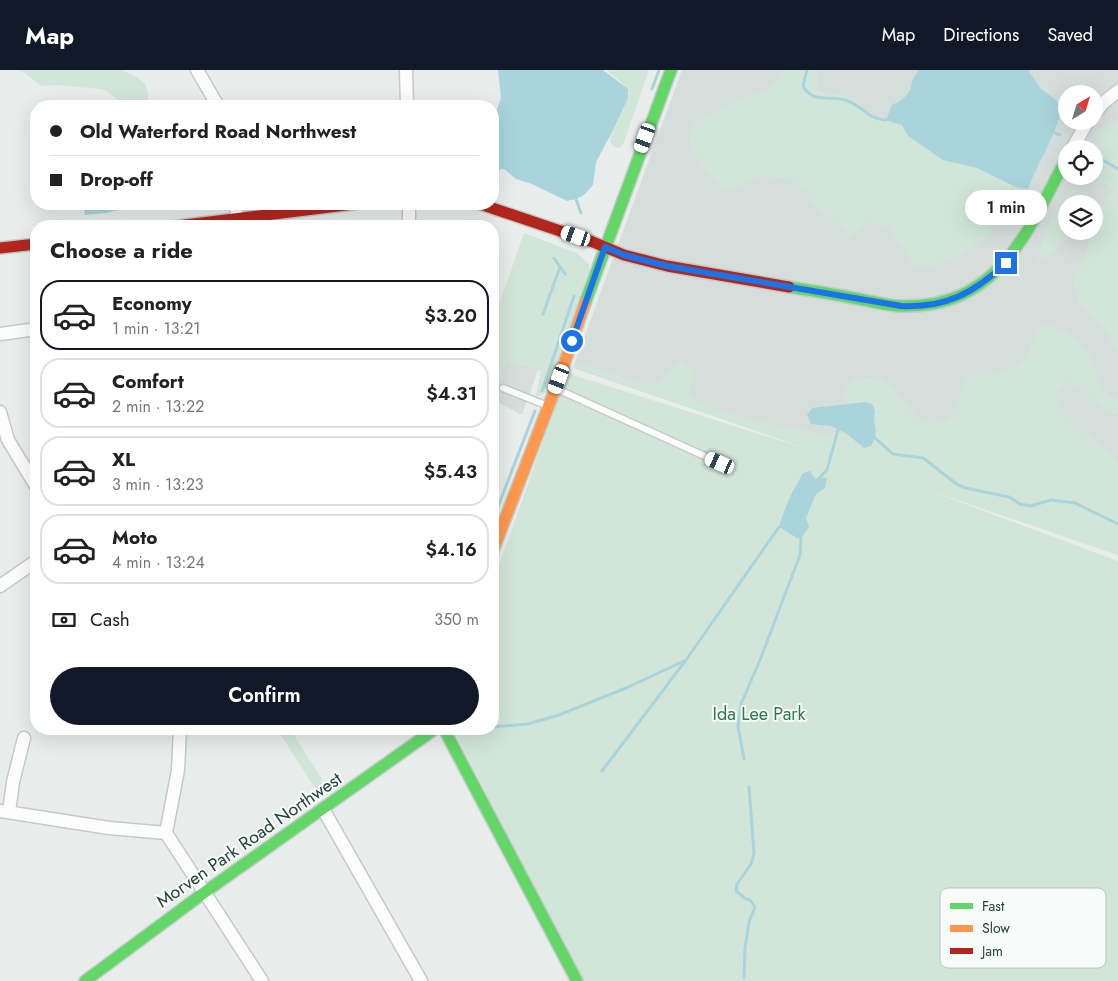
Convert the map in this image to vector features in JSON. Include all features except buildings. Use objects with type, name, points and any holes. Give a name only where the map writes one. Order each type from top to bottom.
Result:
[{"type":"street","points":[[197,70],[214,100]]},
{"type":"street","points":[[406,70],[407,100]]},
{"type":"street","points":[[499,535],[556,388],[605,247],[671,70]]},
{"type":"street","points":[[1103,103],[1118,91]]},
{"type":"street","points":[[497,210],[624,255],[677,268],[901,306],[931,305],[949,301],[967,293],[982,284],[1006,263],[1019,246],[1058,174]]},
{"type":"street","points":[[236,210],[237,219]]},
{"type":"street","points":[[228,220],[307,210]]},
{"type":"street","points":[[0,248],[30,245]]},
{"type":"street","points":[[0,334],[30,330]]},
{"type":"street","points":[[0,412],[4,442],[30,478]]},
{"type":"street","points":[[0,586],[30,566]]},
{"type":"street","points":[[180,735],[178,770],[166,833],[262,981]]},
{"type":"street","name":"Morven Park Road Northwest","points":[[85,981],[205,892],[427,735]]},
{"type":"street","points":[[447,735],[577,981]]},
{"type":"street","points":[[24,738],[5,812],[109,828],[166,833]]},
{"type":"street","points":[[323,809],[421,981]]},
{"type":"lane","points":[[504,388],[549,406]]},
{"type":"lane","points":[[556,388],[720,463]]},
{"type":"shaded area","points":[[682,70],[1118,70],[1118,555],[573,368]]},
{"type":"shaded area","points":[[506,359],[538,370],[522,415],[499,403],[499,381]]},
{"type":"green space","points":[[17,70],[122,70],[145,84],[148,100],[118,100],[108,92],[100,89],[56,85],[41,86],[25,73]]},
{"type":"green space","points":[[607,70],[649,70],[624,142],[619,148],[610,142],[611,134],[629,93],[625,86]]},
{"type":"green space","points":[[783,70],[819,70],[816,91],[851,96],[875,120],[902,125],[909,136],[943,160],[977,168],[1029,191],[1016,208],[1000,217],[985,239],[955,257],[928,268],[911,264],[904,249],[889,227],[869,222],[849,236],[817,208],[804,191],[789,179],[758,176],[738,187],[723,190],[703,167],[689,140],[696,121],[748,95],[765,92],[778,80]]},
{"type":"green space","points":[[1118,120],[1118,352],[1107,333],[1079,303],[1074,280],[1084,260],[1089,243],[1087,240],[1103,240],[1103,204],[1116,191],[1103,183],[1103,140],[1096,140],[1101,131]]},
{"type":"green space","points":[[1074,188],[1087,195],[1069,195]]},
{"type":"green space","points":[[1058,211],[1058,240],[1066,240],[1052,253],[1037,261],[1043,239]]},
{"type":"green space","points":[[524,233],[577,253],[589,264],[589,271],[548,390],[542,395],[536,396],[541,371],[506,359],[499,379],[499,304]]},
{"type":"green space","name":"Ida Lee Park","points":[[1042,325],[1050,326],[1065,332],[1078,342],[1092,361],[1103,389],[1118,399],[1118,414],[1102,408],[1080,388],[1070,383],[1060,387],[1056,396],[1057,402],[1067,415],[1118,461],[1118,555],[920,487],[1118,561],[1118,981],[583,981],[456,735],[499,735],[499,566],[567,373],[807,449],[572,366],[583,364],[646,385],[659,382],[681,361],[692,368],[694,376],[689,387],[689,395],[705,407],[784,428],[796,427],[821,435],[846,433],[864,448],[877,430],[874,418],[875,411],[866,402],[849,404],[846,401],[844,393],[852,382],[862,378],[874,377],[881,379],[896,392],[919,418],[927,423],[936,424],[951,415],[970,376],[993,375],[1006,371],[1018,364],[1027,354]]},
{"type":"green space","points":[[281,735],[294,735],[322,779],[320,789],[314,787]]},
{"type":"water","points":[[498,70],[603,70],[628,89],[628,98],[596,162],[593,185],[584,195],[567,201],[532,184],[516,179],[504,169],[499,171],[499,104],[501,98]]},
{"type":"water","points":[[919,70],[1028,70],[1041,89],[1058,104],[1058,122],[1028,189],[1018,188],[977,168],[943,160],[908,136],[902,125],[886,120],[892,105],[909,92]]},
{"type":"water","points":[[84,210],[119,210],[102,213],[85,215]]},
{"type":"water","points":[[866,402],[872,404],[875,411],[876,431],[871,446],[864,448],[846,433],[831,426],[811,424],[807,415],[812,408]]},
{"type":"water","points":[[810,471],[816,480],[819,477],[827,478],[825,488],[816,494],[806,518],[809,527],[801,538],[797,538],[779,527],[786,506],[799,480],[803,473]]},
{"type":"waterway","points":[[652,89],[659,70]]},
{"type":"waterway","points":[[807,70],[803,86],[807,92],[816,97],[851,102],[869,115],[886,120]]},
{"type":"waterway","points":[[1055,133],[1060,135]]},
{"type":"waterway","points":[[1103,160],[1118,169]]},
{"type":"waterway","points":[[576,199],[581,213]]},
{"type":"waterway","points":[[554,258],[565,274]]},
{"type":"waterway","points":[[543,314],[560,267]]},
{"type":"waterway","points":[[542,391],[574,296]]},
{"type":"waterway","points":[[499,504],[535,411]]},
{"type":"waterway","points":[[816,481],[827,470],[838,430]]},
{"type":"waterway","points":[[875,438],[893,454],[923,458],[958,485],[966,488],[1009,497],[1020,504],[1030,506],[1051,500],[1075,503],[1118,524]]},
{"type":"waterway","points":[[602,771],[686,660],[779,527]]},
{"type":"waterway","points":[[744,759],[738,726],[741,704],[800,555],[801,538]]},
{"type":"waterway","points":[[499,726],[528,724],[559,715],[626,688],[684,661]]},
{"type":"waterway","points":[[744,978],[745,948],[749,922],[755,907],[750,900],[736,891],[737,884],[751,864],[754,853],[749,787]]},
{"type":"traffic: fast","points":[[585,303],[671,70]]},
{"type":"traffic: fast","points":[[789,287],[897,306],[935,303],[963,294],[986,280],[1006,261],[1023,238],[1058,174]]},
{"type":"traffic: fast","points":[[85,981],[205,892],[427,735]]},
{"type":"traffic: fast","points":[[447,735],[577,981]]},
{"type":"traffic: slow","points":[[499,535],[559,379],[585,303]]},
{"type":"traffic: jam","points":[[225,220],[306,210]]},
{"type":"traffic: jam","points":[[498,210],[593,242],[624,255],[667,266],[789,287]]},
{"type":"traffic: jam","points":[[0,248],[30,245]]},
{"type":"route","points":[[572,341],[605,247],[624,255],[667,266],[915,307],[949,301],[967,293],[982,284],[1006,263]]}]
